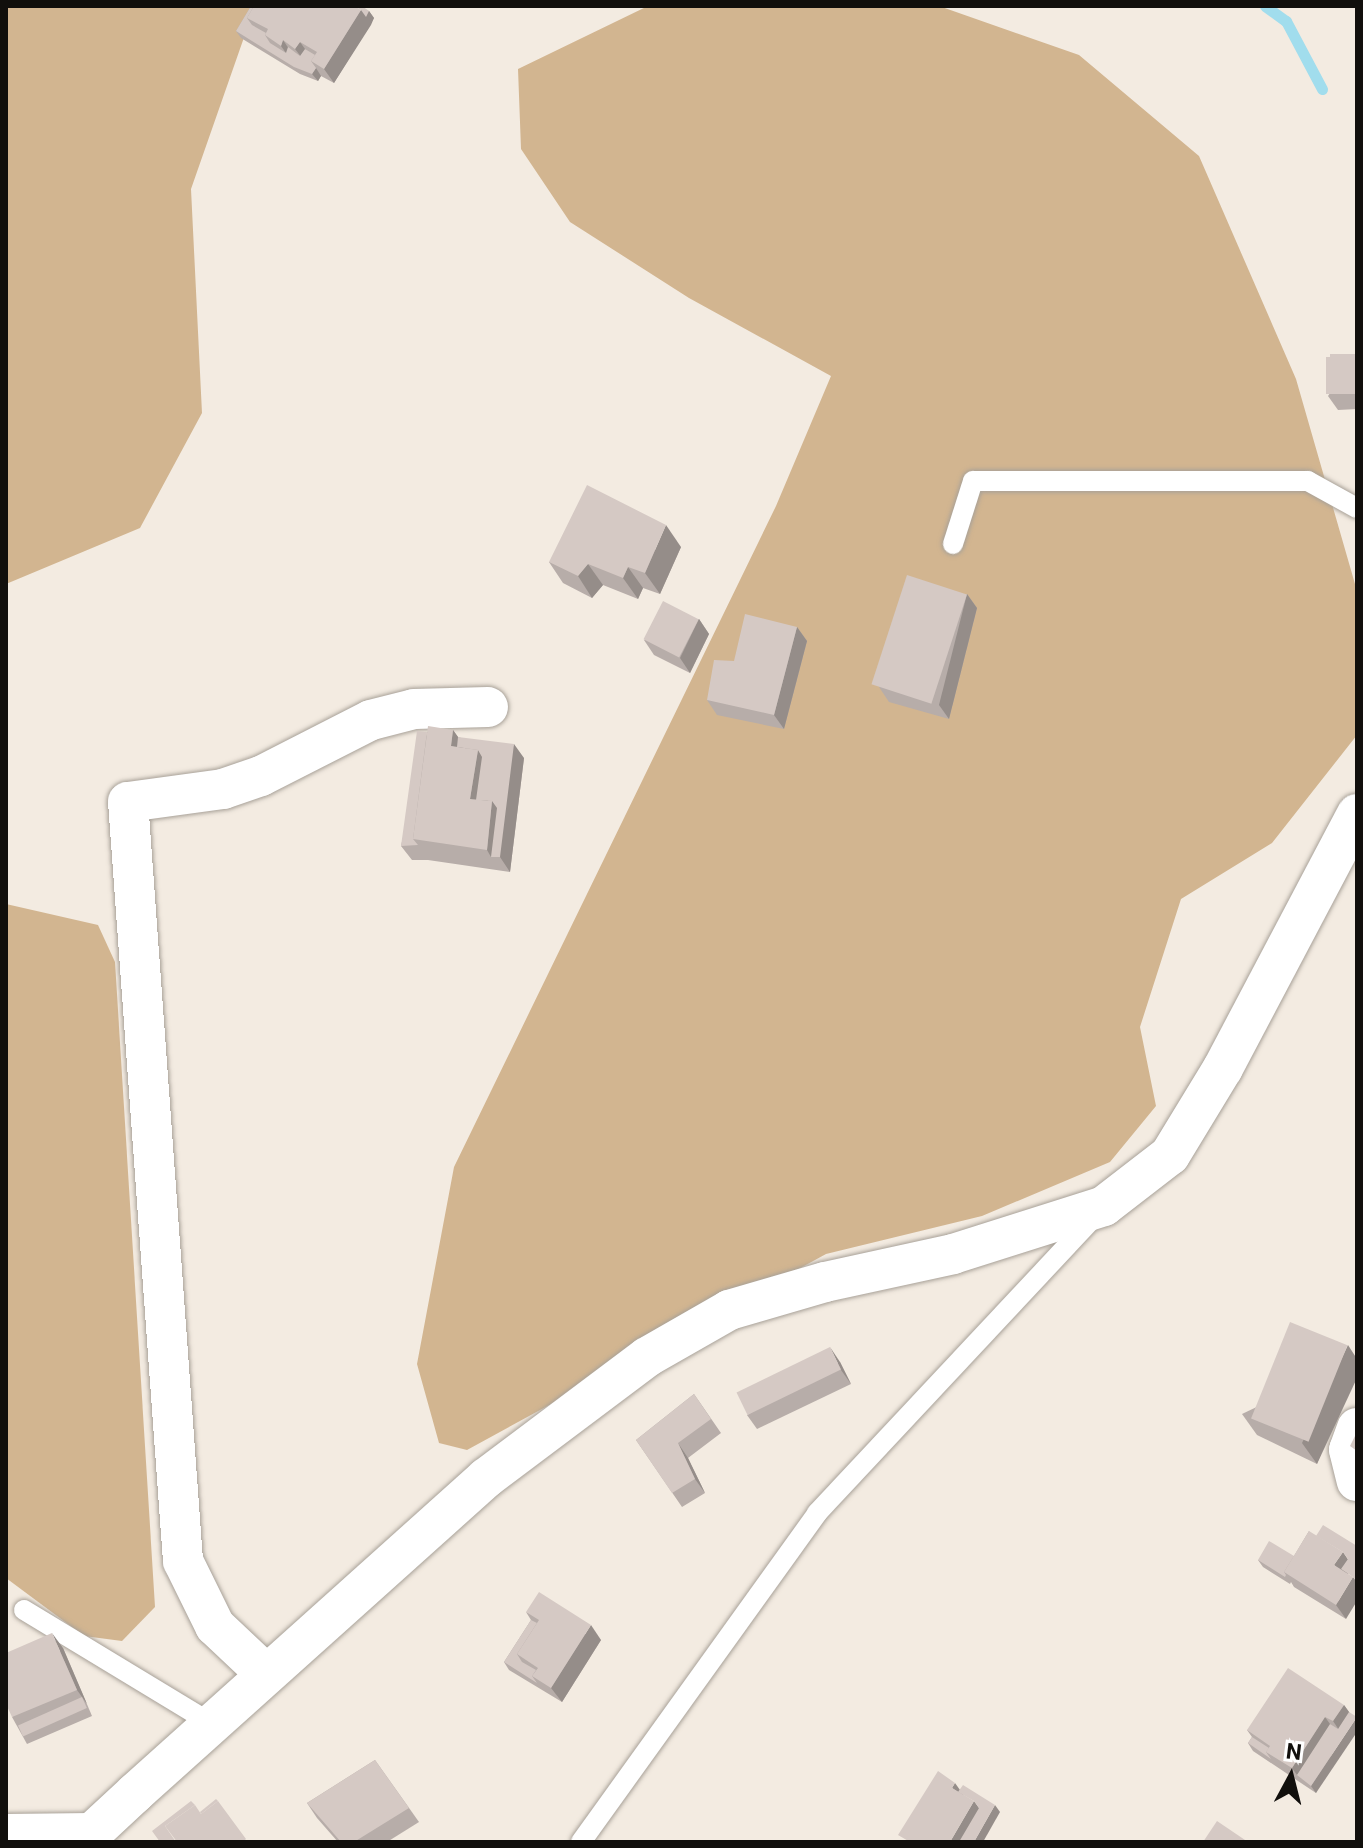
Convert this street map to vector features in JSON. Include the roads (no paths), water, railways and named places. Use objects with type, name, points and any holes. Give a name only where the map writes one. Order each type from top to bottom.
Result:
[{"type":"street","points":[[266,1674],[215,1626],[183,1561],[128,802],[223,789],[261,776],[371,720],[414,709],[488,707]]},
{"type":"street","points":[[6,1834],[91,1838],[266,1674],[486,1478],[647,1357],[729,1310],[825,1282],[953,1254],[1104,1206],[1170,1155],[1223,1068],[1357,814]]},
{"type":"street","points":[[1357,1428],[1349,1450],[1357,1481]]},
{"type":"lane","points":[[953,544],[973,481],[1308,481],[1357,508]]},
{"type":"lane","points":[[581,1842],[817,1513],[1104,1206]]},
{"type":"lane","points":[[24,1610],[212,1724]]},
{"type":"waterway","points":[[1265,6],[1286,21],[1322,89]]}]
